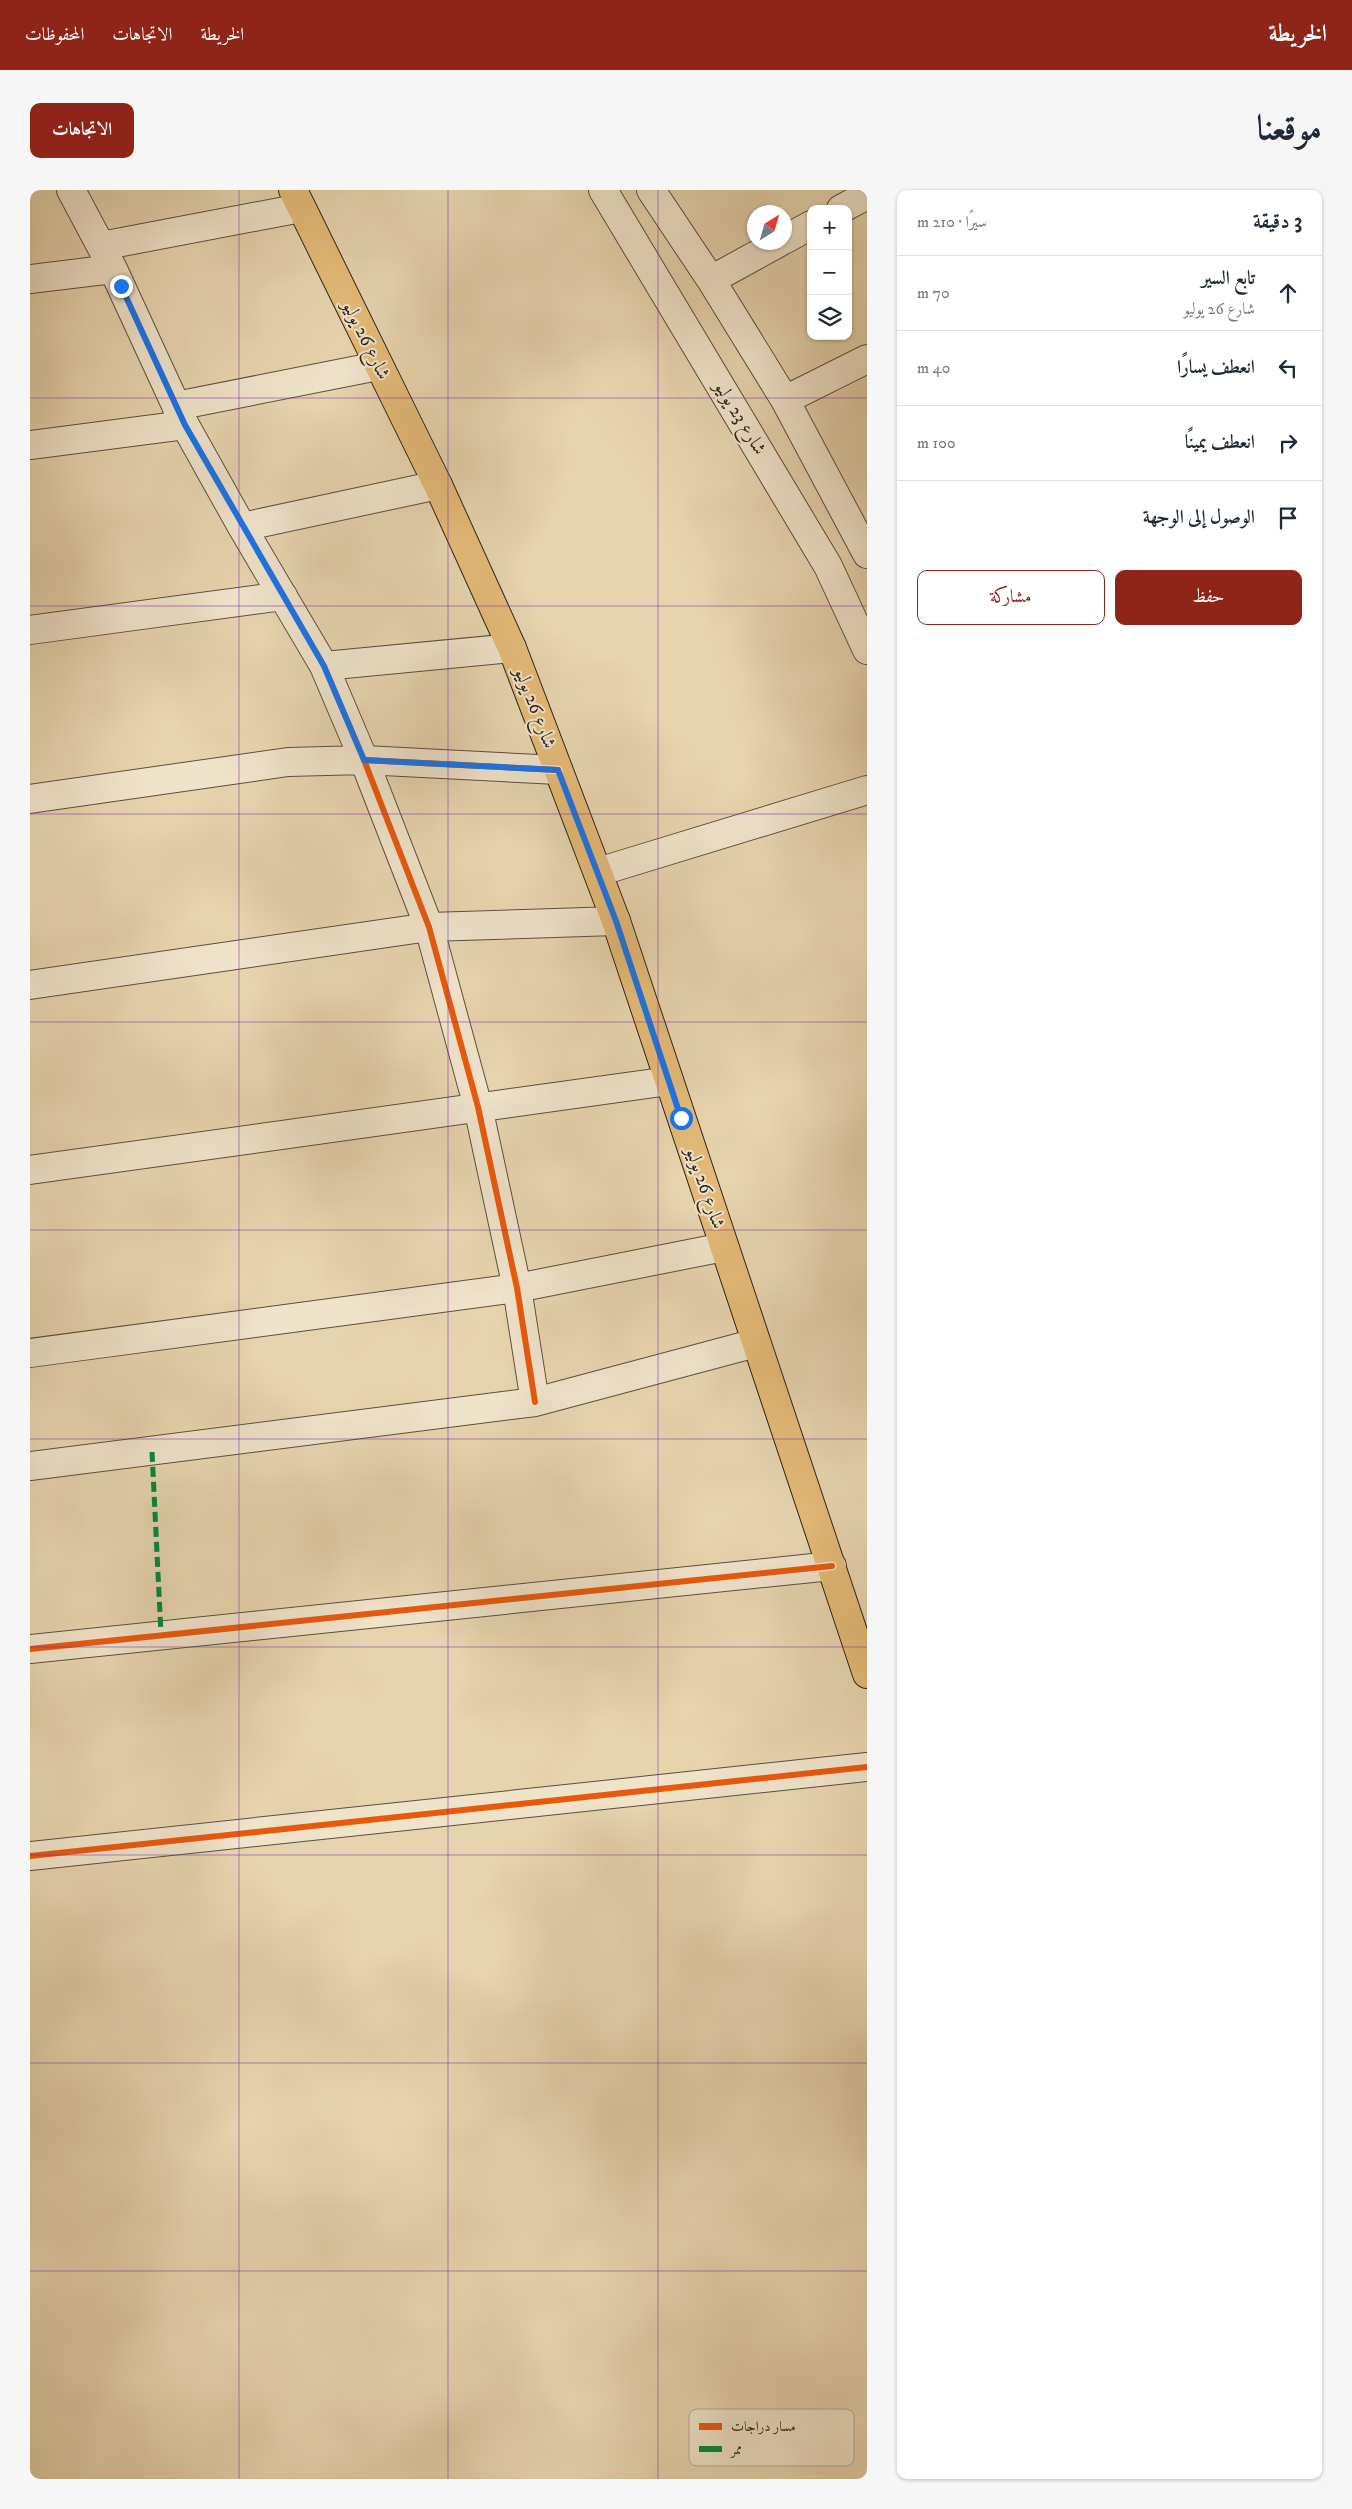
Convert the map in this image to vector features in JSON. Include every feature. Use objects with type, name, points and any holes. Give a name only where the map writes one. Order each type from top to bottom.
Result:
[{"type":"main road","name":"شارع 26 يوليو","points":[[297,199],[438,485],[512,648],[616,921],[867,1674]]},
{"type":"street","points":[[71,190],[107,257],[181,415],[242,527],[324,666],[364,760],[429,927],[478,1107],[517,1288],[535,1402]]},
{"type":"street","name":"شارع 23 يوليو","points":[[603,190],[828,566],[867,650]]},
{"type":"street","points":[[651,190],[711,280],[785,400],[866,551]]},
{"type":"street","points":[[848,205],[867,195]]},
{"type":"street","points":[[30,279],[297,199]]},
{"type":"street","points":[[792,236],[807,227]]},
{"type":"street","points":[[711,280],[765,250]]},
{"type":"street","points":[[785,400],[867,359]]},
{"type":"street","points":[[30,445],[181,415],[378,366]]},
{"type":"street","points":[[242,527],[438,485]]},
{"type":"street","points":[[30,630],[283,596]]},
{"type":"street","points":[[324,666],[512,648]]},
{"type":"street","points":[[30,798],[288,762],[364,760],[558,770]]},
{"type":"street","points":[[598,872],[867,790]]},
{"type":"street","points":[[30,985],[429,927],[616,921]]},
{"type":"street","points":[[30,1170],[668,1081]]},
{"type":"street","points":[[30,1352],[517,1288],[724,1247]]},
{"type":"street","points":[[30,1466],[535,1402],[756,1343]]},
{"type":"street","points":[[30,1649],[832,1566]]},
{"type":"street","points":[[30,1856],[867,1767]]},
{"type":"marked path","points":[[152,1452],[161,1634]]},
{"type":"cycle path","points":[[535,1402],[517,1288],[478,1107],[429,927],[364,760],[558,770]]},
{"type":"cycle path","points":[[30,1649],[832,1566]]},
{"type":"cycle path","points":[[30,1856],[867,1767]]},
{"type":"route","points":[[121,286],[185,425],[242,527],[324,666],[364,760],[558,770],[616,921],[681,1118]]}]
